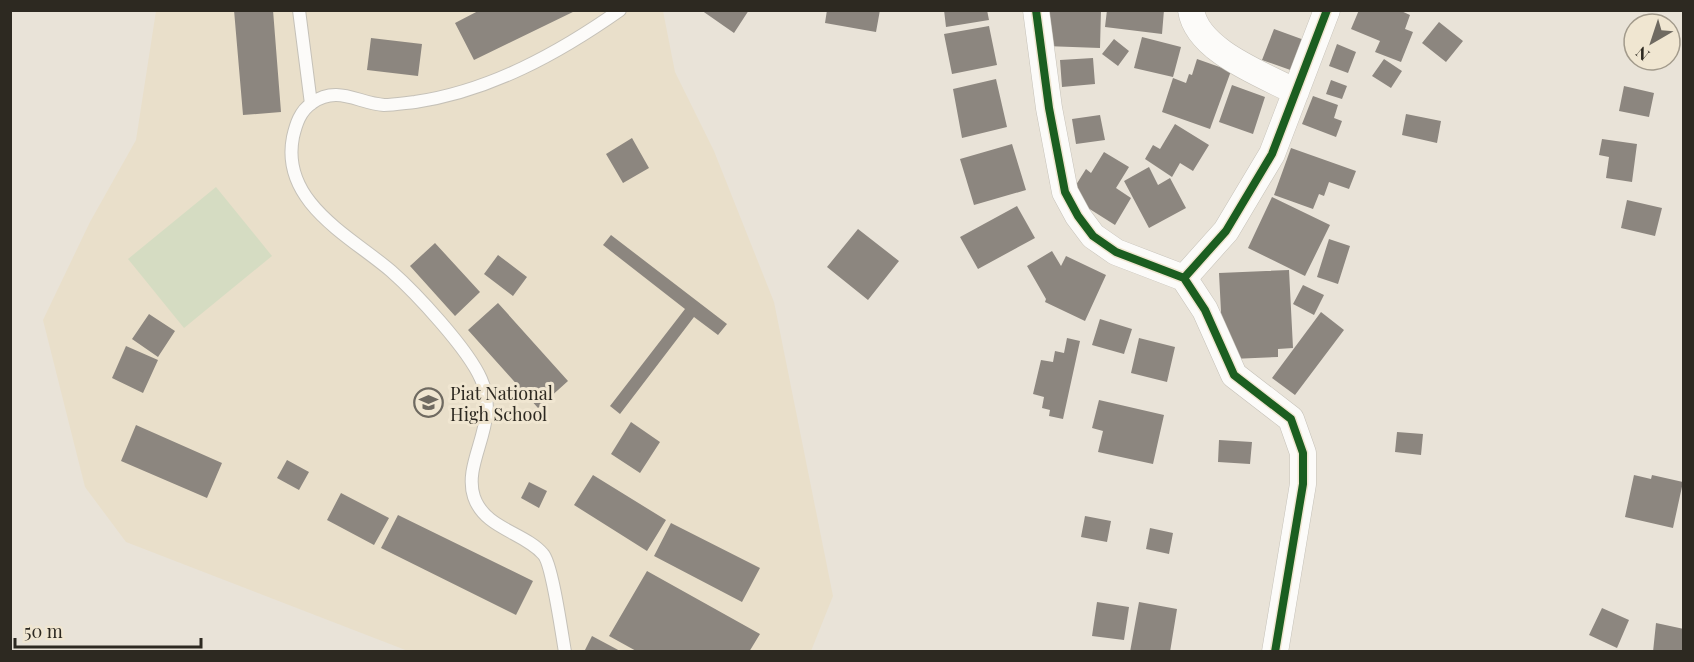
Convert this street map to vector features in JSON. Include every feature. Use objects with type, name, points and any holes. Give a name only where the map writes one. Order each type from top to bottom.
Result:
[{"type":"street","points":[[1036,10],[1049,108],[1065,192],[1078,216],[1093,236],[1116,252],[1184,278],[1205,310],[1234,375],[1291,419],[1303,453],[1304,484],[1275,651]]},
{"type":"street","points":[[1191,10],[1202,34],[1218,51],[1296,92]]},
{"type":"street","points":[[1184,278],[1226,231],[1272,154],[1327,10]]},
{"type":"lane","points":[[299,10],[311,104]]},
{"type":"lane","points":[[565,651],[547,559],[535,547],[509,533],[483,513],[474,497],[472,478],[489,409],[482,379],[451,336],[391,271],[350,242],[318,211],[299,187],[292,160],[292,141],[296,121],[311,104],[327,95],[344,94],[384,105],[416,102],[457,92],[509,76],[594,29],[620,10]]},
{"type":"shaded area","name":"Piat National High School","points":[[156,11],[663,11],[675,72],[714,151],[774,302],[833,596],[811,651],[408,651],[126,542],[85,487],[43,320],[90,222],[136,140]]},
{"type":"green space","points":[[216,187],[272,256],[184,328],[128,259]]},
{"type":"building","points":[[234,10],[273,10],[281,112],[243,115]]},
{"type":"building","points":[[480,10],[577,10],[474,60],[455,23]]},
{"type":"building","points":[[701,10],[749,10],[734,33]]},
{"type":"building","points":[[827,10],[880,10],[876,32],[825,23]]},
{"type":"building","points":[[944,10],[987,10],[989,20],[946,27]]},
{"type":"building","points":[[1046,10],[1101,10],[1100,48],[1045,46]]},
{"type":"building","points":[[1107,10],[1164,10],[1162,34],[1105,27]]},
{"type":"building","points":[[1359,10],[1399,10],[1410,15],[1405,29],[1413,32],[1401,62],[1375,52],[1380,41],[1351,29]]},
{"type":"building","points":[[1439,22],[1463,41],[1446,62],[1422,43]]},
{"type":"building","points":[[989,26],[997,65],[952,74],[944,34]]},
{"type":"building","points":[[1274,29],[1307,41],[1296,72],[1262,60]]},
{"type":"building","points":[[1142,37],[1181,47],[1173,77],[1134,68]]},
{"type":"building","points":[[371,38],[422,44],[418,76],[367,70]]},
{"type":"building","points":[[1114,39],[1129,51],[1118,66],[1102,54]]},
{"type":"building","points":[[1337,44],[1356,52],[1348,73],[1329,66]]},
{"type":"building","points":[[1093,58],[1095,84],[1062,87],[1060,60]]},
{"type":"building","points":[[1197,59],[1231,71],[1210,129],[1162,112],[1173,78],[1186,83],[1189,74],[1192,75]]},
{"type":"building","points":[[1384,59],[1402,71],[1391,88],[1372,76]]},
{"type":"building","points":[[996,79],[1007,127],[962,138],[953,89]]},
{"type":"building","points":[[1331,80],[1347,86],[1342,99],[1326,94]]},
{"type":"building","points":[[1232,85],[1265,97],[1253,134],[1219,122]]},
{"type":"building","points":[[1624,86],[1654,93],[1649,117],[1619,111]]},
{"type":"building","points":[[1313,96],[1338,105],[1334,118],[1342,121],[1336,137],[1302,124]]},
{"type":"building","points":[[1406,114],[1441,121],[1437,143],[1402,135]]},
{"type":"building","points":[[1100,115],[1105,140],[1076,144],[1072,119]]},
{"type":"building","points":[[1175,124],[1209,145],[1193,171],[1180,163],[1172,177],[1145,159],[1153,145],[1160,149]]},
{"type":"building","points":[[632,138],[649,168],[623,183],[606,154]]},
{"type":"building","points":[[1602,139],[1637,144],[1632,182],[1606,178],[1609,157],[1599,155]]},
{"type":"building","points":[[1012,144],[1026,190],[974,205],[960,159]]},
{"type":"building","points":[[1291,148],[1356,171],[1349,189],[1329,182],[1324,196],[1319,194],[1313,209],[1274,195]]},
{"type":"building","points":[[1104,152],[1129,167],[1116,188],[1131,198],[1115,225],[1069,196],[1086,169],[1091,173]]},
{"type":"building","points":[[1149,167],[1158,185],[1170,178],[1186,208],[1149,228],[1124,181]]},
{"type":"building","points":[[1272,197],[1330,225],[1305,276],[1248,248]]},
{"type":"building","points":[[1627,200],[1662,208],[1655,236],[1621,228]]},
{"type":"building","points":[[1017,206],[1035,238],[978,269],[960,237]]},
{"type":"building","points":[[858,229],[899,261],[868,300],[827,267]]},
{"type":"building","points":[[611,235],[727,324],[718,335],[694,317],[620,414],[610,406],[685,309],[603,245]]},
{"type":"building","points":[[1329,239],[1350,246],[1338,284],[1317,277]]},
{"type":"building","points":[[435,243],[480,292],[455,316],[410,266]]},
{"type":"building","points":[[1052,251],[1061,266],[1066,256],[1106,275],[1085,321],[1045,302],[1046,299],[1027,266]]},
{"type":"building","points":[[498,255],[527,277],[513,296],[484,274]]},
{"type":"building","points":[[1289,270],[1293,348],[1278,349],[1278,357],[1232,359],[1223,351],[1219,273]]},
{"type":"building","points":[[1303,285],[1324,295],[1314,315],[1293,304]]},
{"type":"building","points":[[498,303],[568,381],[538,408],[468,330]]},
{"type":"building","points":[[1321,312],[1344,330],[1295,395],[1272,378]]},
{"type":"building","points":[[149,314],[175,331],[158,357],[132,339]]},
{"type":"building","points":[[1100,319],[1132,329],[1124,354],[1092,345]]},
{"type":"building","points":[[1067,338],[1080,341],[1063,419],[1049,416],[1050,410],[1042,408],[1044,397],[1033,394],[1041,360],[1053,362],[1055,351],[1064,353]]},
{"type":"building","points":[[1139,338],[1175,347],[1167,382],[1131,373]]},
{"type":"building","points":[[126,346],[158,360],[143,393],[112,378]]},
{"type":"building","points":[[1099,400],[1164,415],[1153,464],[1098,452],[1103,431],[1092,428]]},
{"type":"building","points":[[631,422],[660,442],[640,473],[611,454]]},
{"type":"building","points":[[136,425],[222,463],[207,498],[121,461]]},
{"type":"building","points":[[1397,432],[1423,434],[1421,455],[1395,452]]},
{"type":"building","points":[[1219,440],[1252,442],[1250,464],[1218,462]]},
{"type":"building","points":[[287,460],[309,472],[299,490],[277,478]]},
{"type":"building","points":[[593,475],[666,520],[647,551],[574,505]]},
{"type":"building","points":[[1634,475],[1651,479],[1652,475],[1683,482],[1673,528],[1625,517]]},
{"type":"building","points":[[529,482],[547,491],[539,508],[521,498]]},
{"type":"building","points":[[341,493],[389,518],[374,545],[327,520]]},
{"type":"building","points":[[398,515],[533,581],[516,615],[381,548]]},
{"type":"building","points":[[1085,516],[1111,521],[1107,542],[1081,537]]},
{"type":"building","points":[[671,523],[760,568],[742,602],[654,556]]},
{"type":"building","points":[[1150,528],[1173,533],[1169,554],[1146,549]]},
{"type":"building","points":[[647,571],[760,634],[749,652],[638,652],[609,636]]},
{"type":"building","points":[[1097,602],[1129,607],[1124,640],[1092,636]]},
{"type":"building","points":[[1139,602],[1177,609],[1170,652],[1130,652]]},
{"type":"building","points":[[1602,608],[1629,620],[1617,648],[1589,635]]},
{"type":"building","points":[[1656,623],[1684,629],[1684,652],[1653,652]]},
{"type":"building","points":[[592,636],[622,652],[584,652]]},
{"type":"cycle path","points":[[1036,10],[1049,108],[1065,192],[1078,216],[1093,236],[1116,252],[1184,278]]},
{"type":"cycle path","points":[[1275,652],[1303,484],[1303,453],[1291,419],[1234,375],[1205,310],[1184,278],[1226,231],[1272,154],[1327,10]]},
{"type":"place","name":"Piat National High School","points":[[429,403]]}]
